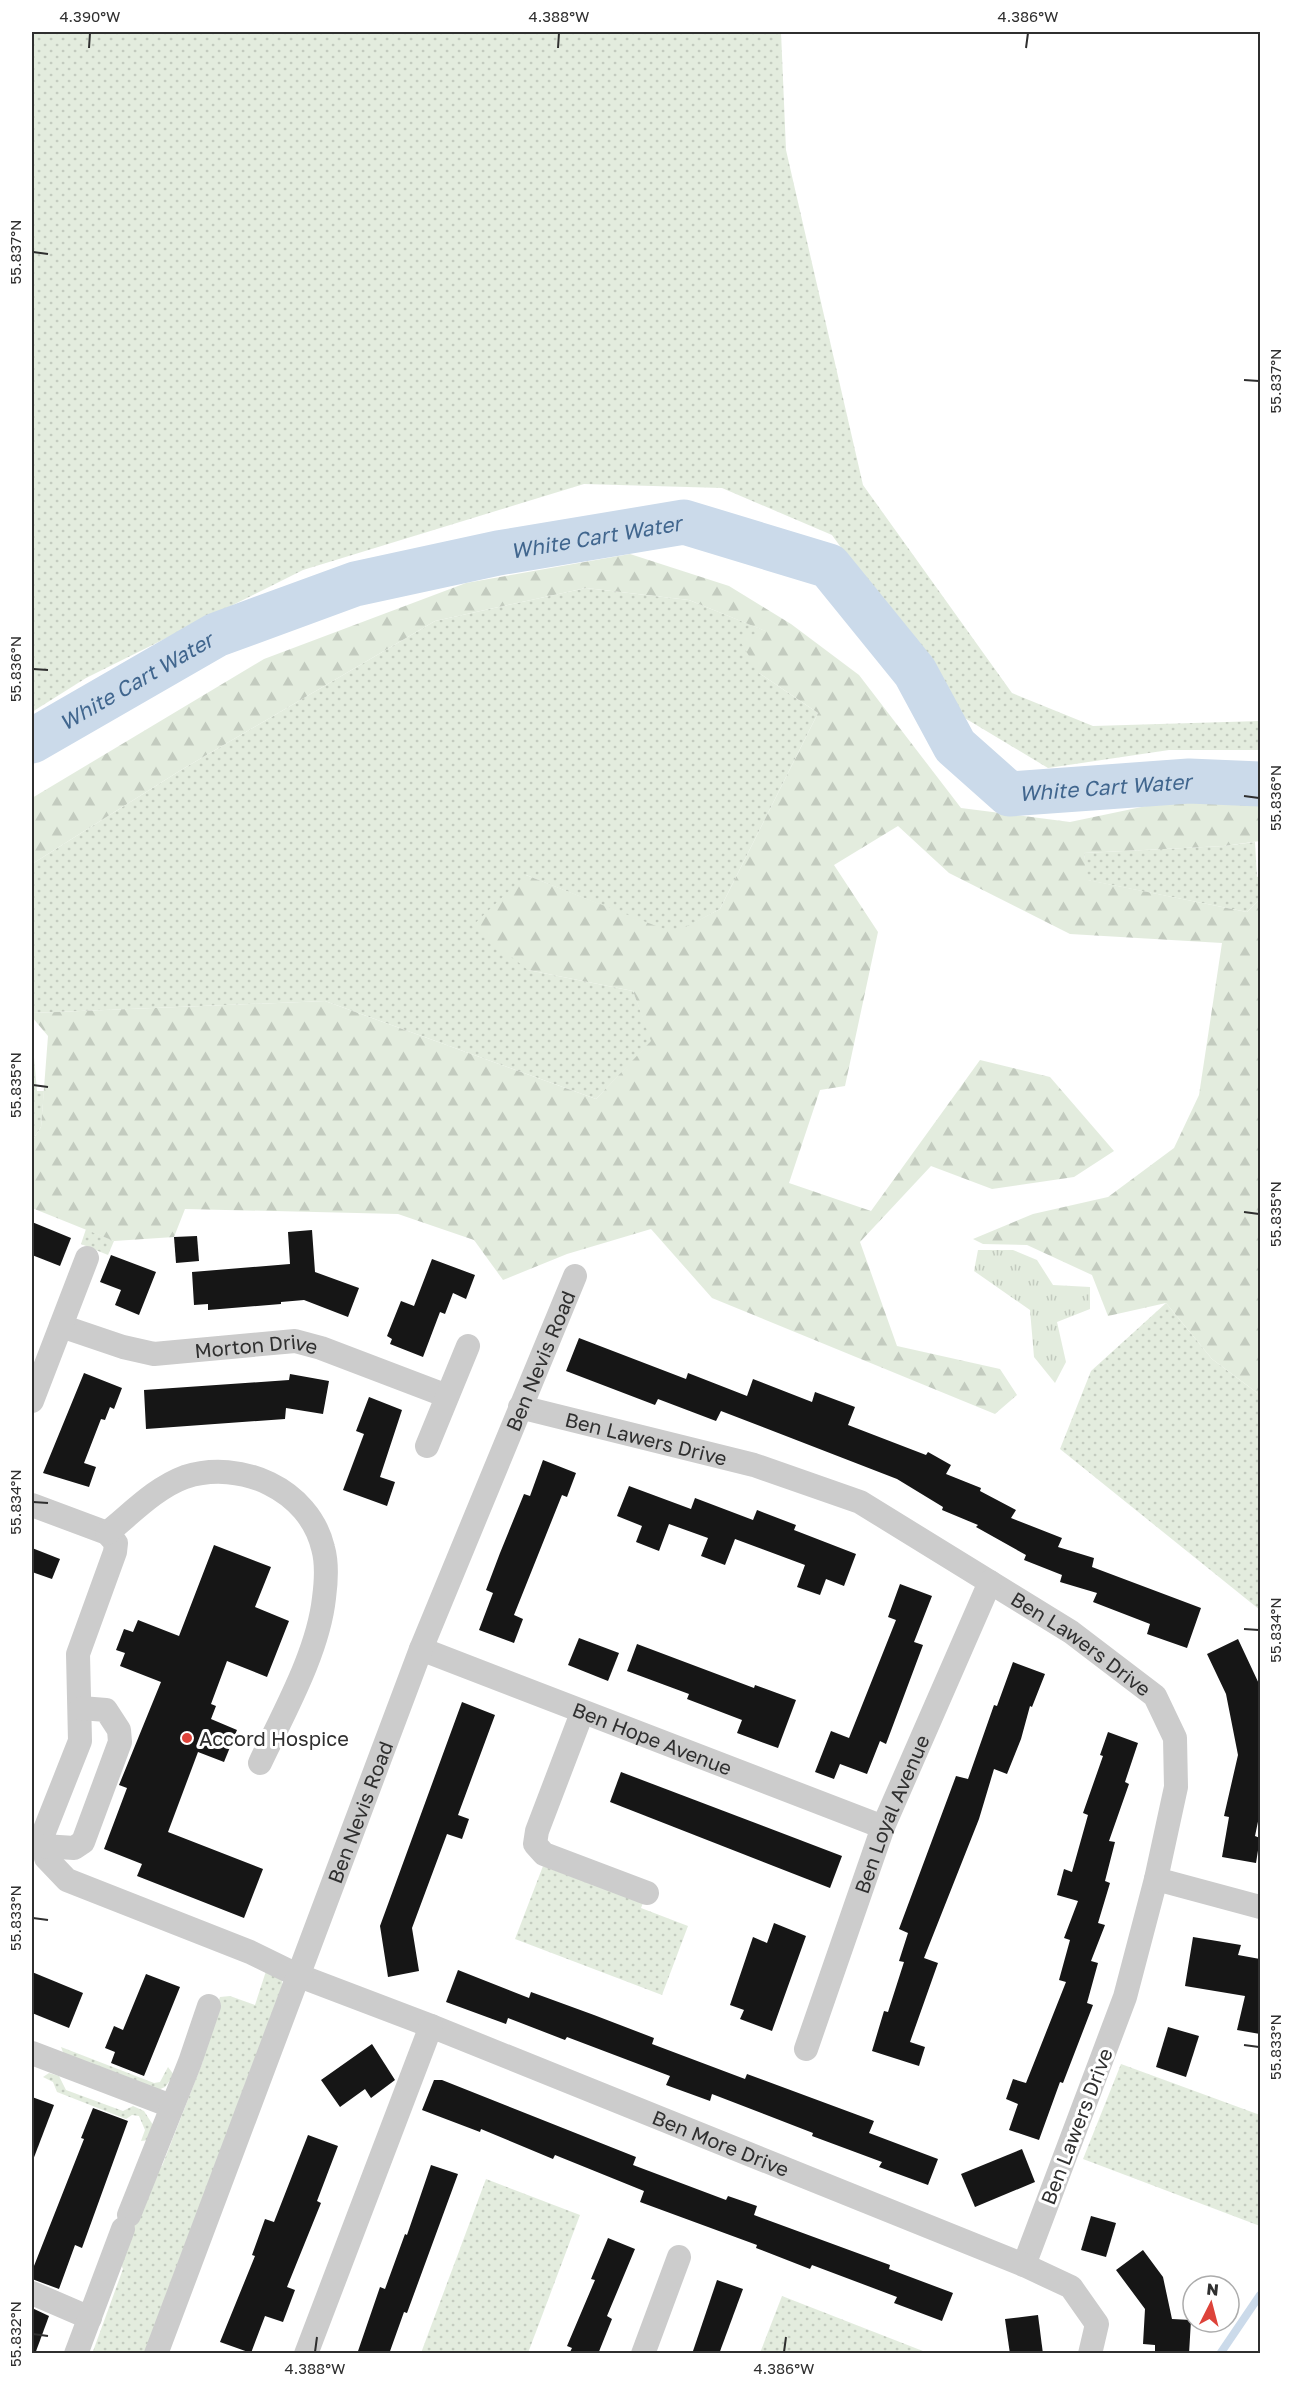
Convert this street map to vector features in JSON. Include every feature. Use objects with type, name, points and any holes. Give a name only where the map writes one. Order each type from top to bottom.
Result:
[{"type":"street","points":[[32,1401],[87,1258]]},
{"type":"street","name":"Ben Nevis Road","points":[[156,2354],[421,1648],[575,1276]]},
{"type":"street","name":"Morton Drive","points":[[61,1326],[123,1347],[154,1354],[295,1341],[321,1348],[447,1396]]},
{"type":"street","points":[[427,1446],[468,1346]]},
{"type":"street","name":"Ben Lawers Drive","points":[[520,1407],[754,1465],[860,1502],[1071,1632],[1155,1696],[1175,1738],[1176,1787],[1156,1879],[1125,1996],[1024,2265]]},
{"type":"street","points":[[107,1533],[159,1490],[185,1477],[214,1472],[241,1474],[281,1488],[300,1506],[314,1524],[323,1548],[324,1599],[314,1640],[290,1700],[260,1763]]},
{"type":"street","points":[[32,1505],[107,1533],[116,1543],[115,1552],[78,1654],[80,1741],[42,1837],[44,1846],[74,1848],[83,1842],[120,1742],[118,1730],[106,1710],[81,1708]]},
{"type":"street","name":"Ben Loyal Avenue","points":[[806,2049],[883,1827],[990,1582]]},
{"type":"street","name":"Ben Hope Avenue","points":[[421,1648],[582,1713],[883,1827]]},
{"type":"street","points":[[582,1713],[537,1831],[535,1844],[544,1854],[647,1893]]},
{"type":"street","name":"Ben More Drive","points":[[44,1846],[46,1858],[67,1880],[250,1952],[297,1975],[431,2026],[1024,2265],[1071,2287],[1097,2324],[1090,2354]]},
{"type":"street","points":[[1156,1879],[1260,1907]]},
{"type":"street","points":[[76,2354],[150,2159],[190,2062],[209,2006]]},
{"type":"street","points":[[306,2354],[431,2026]]},
{"type":"street","points":[[32,2053],[171,2106]]},
{"type":"street","points":[[643,2354],[679,2257]]},
{"type":"street","points":[[32,2293],[90,2318]]},
{"type":"green space","points":[[32,32],[781,32],[786,150],[863,485],[1012,693],[1093,726],[1260,721],[1260,750],[1169,750],[1048,768],[963,717],[832,535],[722,488],[584,484],[303,570],[86,678],[32,712]]},
{"type":"green space","points":[[630,554],[729,586],[791,624],[859,675],[961,808],[1070,822],[1194,796],[1260,799],[1260,841],[1224,846],[1084,853],[1088,880],[1247,912],[1260,899],[1260,1395],[1212,1359],[1166,1303],[1108,1316],[1092,1275],[1027,1245],[983,1244],[973,1239],[1033,1214],[1108,1197],[1174,1148],[1199,1095],[1222,943],[1070,934],[949,873],[898,826],[834,865],[878,932],[845,1086],[820,1090],[789,1183],[871,1211],[980,1060],[1050,1077],[1114,1151],[1074,1177],[992,1189],[931,1166],[860,1242],[897,1346],[1000,1369],[1017,1395],[995,1414],[712,1298],[651,1229],[567,1254],[503,1280],[474,1240],[398,1214],[185,1209],[174,1237],[114,1241],[32,1208],[32,1141],[41,1127],[48,1036],[32,1017],[32,1013],[325,1001],[596,1099],[651,1041],[633,991],[528,970],[472,926],[526,875],[674,933],[720,909],[818,713],[759,673],[739,639],[765,631],[689,600],[586,588],[435,621],[181,770],[32,864],[32,798],[264,659],[466,583]]},
{"type":"green space","points":[[586,588],[689,600],[766,631],[759,673],[818,713],[720,909],[674,934],[526,875],[528,970],[633,991],[652,1041],[596,1099],[325,1001],[32,1013],[32,864],[181,770],[435,621]]},
{"type":"green space","points":[[1255,842],[1257,877],[1260,876],[1260,899],[1247,912],[1087,880],[1084,853],[1224,846]]},
{"type":"green space","points":[[32,1035],[37,1091],[44,1091],[41,1127],[32,1141]]},
{"type":"green space","points":[[86,1229],[114,1241],[108,1255],[81,1244]]},
{"type":"green space","points":[[978,1250],[1013,1250],[1037,1260],[1053,1285],[1090,1287],[1090,1309],[1057,1322],[1066,1362],[1055,1383],[1034,1357],[1030,1310],[974,1271]]},
{"type":"green space","points":[[1166,1303],[1212,1359],[1260,1395],[1260,1610],[1060,1449],[1091,1371]]},
{"type":"green space","points":[[543,1866],[643,1903],[641,1908],[688,1926],[662,1995],[515,1939]]},
{"type":"green space","points":[[267,1968],[281,1977],[283,1985],[145,2353],[92,2354],[123,2269],[119,2260],[158,2166],[162,2166],[203,2061],[199,2050],[220,1997],[230,1996],[255,2005]]},
{"type":"green space","points":[[61,2047],[154,2083],[160,2082],[168,2067],[174,2075],[165,2087],[158,2090],[64,2055]]},
{"type":"green space","points":[[1121,2064],[1260,2115],[1260,2226],[1083,2159]]},
{"type":"green space","points":[[49,2073],[59,2076],[66,2090],[123,2111],[133,2106],[144,2111],[153,2125],[149,2140],[141,2141],[145,2130],[139,2116],[132,2115],[126,2119],[57,2092],[53,2082],[43,2077]]},
{"type":"green space","points":[[486,2179],[580,2215],[528,2353],[421,2353]]},
{"type":"green space","points":[[782,2296],[928,2353],[760,2353]]},
{"type":"building","points":[[32,1222],[71,1238],[60,1266],[32,1255]]},
{"type":"building","points":[[312,1230],[315,1272],[359,1288],[348,1317],[304,1300],[208,1310],[208,1304],[194,1305],[192,1272],[290,1264],[288,1232]]},
{"type":"building","points":[[197,1236],[199,1261],[176,1263],[174,1237]]},
{"type":"building","points":[[111,1255],[156,1272],[139,1315],[115,1305],[121,1290],[100,1282]]},
{"type":"building","points":[[432,1259],[475,1275],[466,1299],[453,1293],[445,1314],[440,1312],[423,1357],[390,1344],[392,1339],[387,1336],[401,1301],[414,1306]]},
{"type":"building","points":[[579,1338],[686,1379],[688,1373],[747,1396],[753,1379],[812,1402],[815,1392],[855,1407],[848,1425],[926,1455],[928,1452],[951,1465],[946,1474],[981,1488],[980,1491],[1016,1510],[1011,1518],[1062,1538],[1058,1547],[1094,1558],[1092,1567],[1201,1608],[1187,1648],[1147,1634],[1150,1624],[1093,1602],[1097,1593],[1060,1582],[1062,1575],[1024,1560],[1026,1555],[976,1527],[978,1525],[942,1510],[943,1507],[897,1479],[721,1411],[716,1421],[658,1399],[655,1405],[566,1371]]},
{"type":"building","points":[[84,1373],[122,1388],[114,1409],[110,1407],[105,1420],[101,1419],[84,1463],[96,1467],[89,1487],[43,1473]]},
{"type":"building","points":[[290,1374],[329,1381],[323,1414],[286,1408],[285,1419],[146,1429],[144,1390],[289,1380]]},
{"type":"building","points":[[369,1397],[402,1410],[380,1477],[395,1482],[387,1506],[343,1490],[364,1434],[356,1431]]},
{"type":"building","points":[[543,1460],[576,1473],[567,1497],[562,1495],[514,1615],[523,1619],[514,1643],[479,1630],[493,1593],[486,1590],[524,1494],[530,1496]]},
{"type":"building","points":[[629,1486],[691,1509],[695,1498],[753,1520],[757,1510],[796,1525],[794,1530],[856,1554],[844,1586],[826,1579],[820,1595],[797,1587],[805,1565],[735,1539],[725,1565],[701,1556],[708,1538],[669,1524],[659,1551],[636,1542],[642,1526],[617,1516]]},
{"type":"building","name":"Accord Hospice","points":[[214,1545],[271,1567],[255,1607],[289,1621],[267,1677],[227,1661],[211,1704],[216,1706],[211,1719],[237,1730],[224,1762],[198,1752],[168,1832],[263,1869],[244,1918],[137,1876],[142,1864],[104,1849],[127,1788],[119,1785],[161,1682],[120,1666],[125,1653],[116,1650],[124,1629],[133,1632],[138,1620],[179,1636]]},
{"type":"building","points":[[32,1548],[60,1559],[52,1579],[32,1572]]},
{"type":"building","points":[[900,1584],[932,1596],[914,1642],[923,1645],[886,1744],[880,1741],[867,1774],[840,1764],[834,1779],[815,1772],[831,1731],[849,1738],[896,1620],[888,1617]]},
{"type":"building","points":[[579,1638],[619,1653],[608,1681],[568,1665]]},
{"type":"building","points":[[1238,1639],[1260,1686],[1260,1812],[1255,1836],[1260,1838],[1256,1863],[1222,1857],[1229,1817],[1224,1816],[1238,1755],[1226,1694],[1207,1654]]},
{"type":"building","points":[[637,1644],[754,1688],[755,1685],[796,1700],[778,1748],[737,1733],[742,1720],[687,1699],[689,1694],[627,1671]]},
{"type":"building","points":[[1013,1662],[1045,1674],[1032,1707],[1030,1706],[1021,1739],[1007,1774],[994,1769],[979,1819],[924,1958],[938,1963],[910,2042],[925,2047],[919,2066],[872,2051],[884,2011],[888,2012],[904,1962],[899,1961],[908,1933],[899,1929],[956,1776],[968,1779],[994,1705],[997,1706]]},
{"type":"building","points":[[462,1702],[495,1715],[458,1815],[469,1819],[462,1839],[447,1834],[412,1928],[419,1971],[388,1977],[380,1926]]},
{"type":"building","points":[[1108,1732],[1138,1743],[1125,1782],[1129,1784],[1109,1841],[1115,1842],[1105,1881],[1110,1883],[1098,1923],[1105,1925],[1091,1961],[1098,1963],[1087,2003],[1093,2005],[1063,2083],[1060,2082],[1039,2140],[1009,2130],[1018,2104],[1006,2099],[1013,2079],[1026,2083],[1066,1982],[1059,1980],[1070,1940],[1064,1938],[1078,1901],[1057,1895],[1064,1869],[1072,1872],[1088,1815],[1083,1813],[1103,1756],[1100,1755]]},
{"type":"building","points":[[621,1772],[842,1856],[830,1888],[610,1802]]},
{"type":"building","points":[[774,1923],[806,1936],[772,2031],[740,2019],[744,2010],[730,2005],[753,1937],[767,1943]]},
{"type":"building","points":[[1193,1937],[1241,1945],[1238,1955],[1260,1959],[1260,2034],[1237,2030],[1245,1996],[1185,1986]]},
{"type":"building","points":[[458,1970],[529,1998],[531,1992],[594,2015],[654,2038],[652,2044],[745,2079],[747,2074],[874,2121],[869,2133],[938,2159],[928,2185],[879,2167],[882,2162],[812,2136],[813,2133],[712,2094],[710,2101],[666,2085],[670,2076],[567,2037],[565,2040],[508,2018],[506,2024],[446,2002]]},
{"type":"building","points":[[32,1972],[83,1993],[69,2028],[32,2013]]},
{"type":"building","points":[[146,1974],[180,1987],[144,2076],[111,2063],[115,2052],[105,2048],[114,2026],[123,2030]]},
{"type":"building","points":[[1168,2027],[1199,2036],[1186,2077],[1156,2067]]},
{"type":"building","points":[[372,2044],[395,2080],[371,2098],[365,2089],[340,2107],[321,2080]]},
{"type":"building","points":[[434,2080],[442,2080],[636,2157],[633,2165],[726,2200],[728,2196],[757,2206],[754,2215],[890,2265],[889,2269],[953,2293],[942,2321],[894,2303],[897,2297],[812,2265],[810,2269],[756,2248],[757,2245],[640,2202],[644,2191],[555,2155],[553,2159],[481,2129],[480,2132],[422,2110]]},
{"type":"building","points":[[32,2097],[54,2105],[33,2160],[32,2160]]},
{"type":"building","points":[[93,2108],[128,2121],[82,2248],[75,2245],[59,2289],[32,2279],[32,2271],[84,2139],[81,2138]]},
{"type":"building","points":[[308,2135],[338,2146],[317,2201],[321,2203],[287,2287],[295,2290],[283,2322],[265,2316],[251,2353],[220,2342],[255,2256],[252,2255],[265,2219],[274,2222]]},
{"type":"building","points":[[1022,2149],[1035,2182],[975,2207],[961,2174]]},
{"type":"building","points":[[431,2165],[458,2174],[407,2313],[404,2312],[389,2354],[357,2354],[380,2287],[385,2289],[405,2234],[407,2235]]},
{"type":"building","points":[[1091,2216],[1116,2223],[1106,2257],[1081,2250]]},
{"type":"building","points":[[608,2238],[635,2249],[607,2316],[612,2319],[598,2354],[569,2354],[572,2348],[567,2346],[595,2280],[591,2279]]},
{"type":"building","points":[[1143,2250],[1163,2277],[1172,2319],[1181,2319],[1181,2334],[1190,2334],[1189,2354],[1155,2354],[1155,2345],[1143,2344],[1145,2309],[1116,2270]]},
{"type":"building","points":[[717,2280],[743,2289],[719,2354],[692,2354]]},
{"type":"building","points":[[32,2308],[49,2316],[35,2354],[32,2354]]},
{"type":"building","points":[[1038,2315],[1043,2354],[1010,2354],[1005,2319]]},
{"type":"waterway","name":"White Cart Water","points":[[32,741],[216,635],[355,584],[498,553],[684,522],[829,566],[915,672],[955,746],[1009,794],[1189,781],[1260,784]]},
{"type":"waterway","points":[[1220,2354],[1260,2295]]},
{"type":"place","name":"Accord Hospice","points":[[187,1738]]}]
